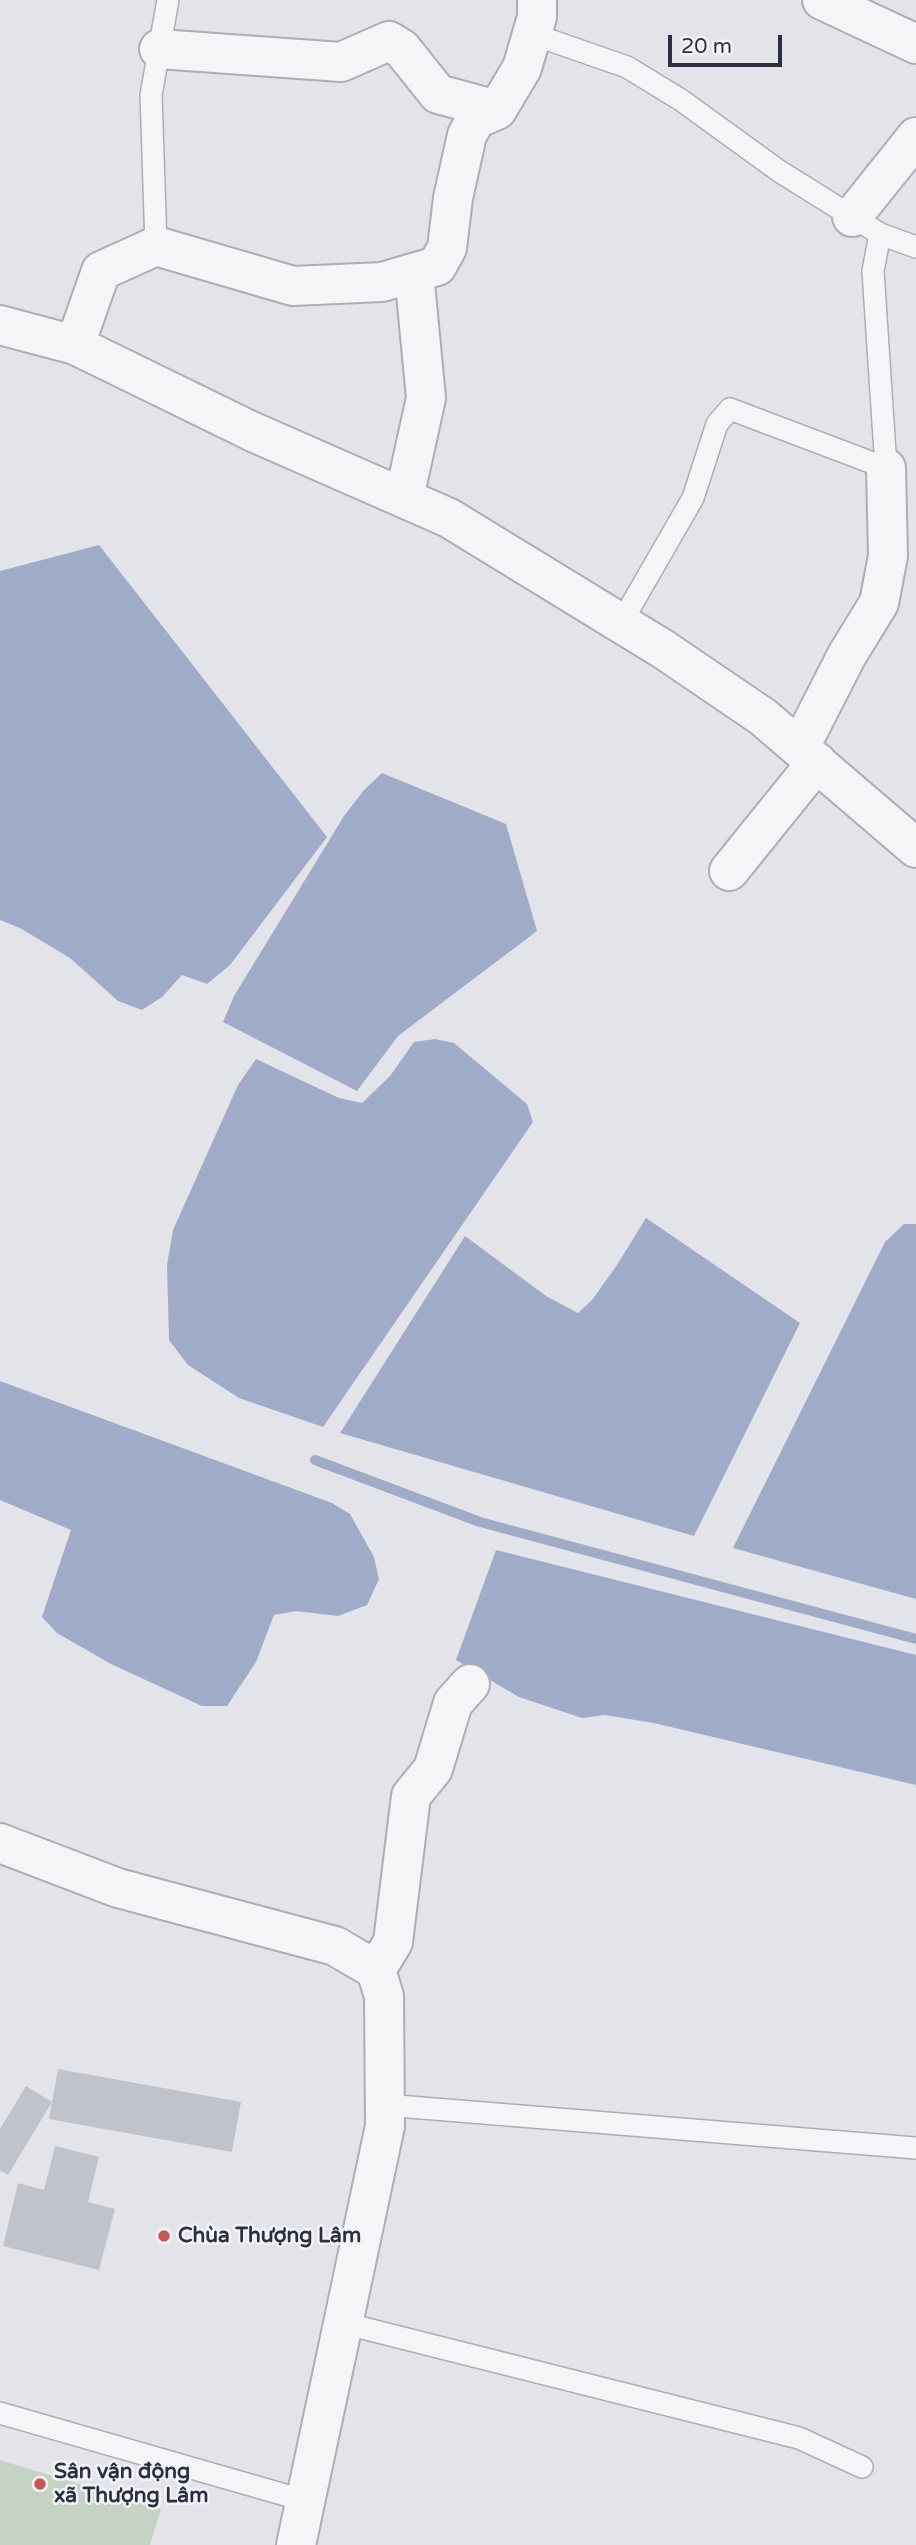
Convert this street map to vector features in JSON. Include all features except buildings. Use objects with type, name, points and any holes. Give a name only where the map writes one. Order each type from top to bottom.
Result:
[{"type":"street","points":[[822,0],[916,44]]},
{"type":"street","points":[[75,345],[101,271],[156,246],[293,286],[382,282],[437,266],[447,248],[453,198],[467,135],[477,119],[497,110],[522,68],[535,17]]},
{"type":"street","points":[[159,49],[341,62],[389,41],[402,49],[438,94],[497,110]]},
{"type":"street","points":[[866,225],[916,137]]},
{"type":"street","points":[[404,498],[426,398],[414,273]]},
{"type":"street","points":[[0,325],[75,345],[251,430],[449,518],[621,623],[763,717],[916,849]]},
{"type":"street","points":[[729,871],[808,754],[847,656],[879,603],[888,556],[886,468]]},
{"type":"street","points":[[376,1970],[393,1942],[411,1796],[433,1769],[453,1703],[470,1684]]},
{"type":"street","points":[[0,1843],[118,1888],[335,1946],[376,1970],[384,1996],[385,2126],[296,2545]]},
{"type":"lane","points":[[156,246],[151,95],[168,0]]},
{"type":"lane","points":[[535,17],[681,100],[779,172],[866,225],[916,247]]},
{"type":"lane","points":[[621,623],[693,498],[717,424],[730,409],[886,468],[873,271],[866,225]]},
{"type":"lane","points":[[385,2105],[916,2148]]},
{"type":"lane","points":[[343,2323],[799,2438],[862,2466]]},
{"type":"lane","points":[[0,2413],[306,2501]]},
{"type":"green space","name":"Sân vận động xã Thượng Lâm","points":[[0,2460],[161,2509],[150,2545],[0,2545]]},
{"type":"water","points":[[99,545],[327,837],[230,965],[207,984],[182,975],[162,997],[142,1010],[118,1001],[70,958],[20,928],[0,920],[0,571]]},
{"type":"water","points":[[382,773],[506,824],[537,931],[398,1036],[357,1091],[223,1022],[234,996],[344,816],[364,790]]},
{"type":"water","points":[[435,1039],[454,1043],[527,1104],[533,1122],[323,1427],[239,1398],[188,1365],[169,1340],[167,1265],[173,1230],[238,1085],[256,1059],[339,1098],[362,1103],[390,1076],[414,1042]]},
{"type":"water","points":[[646,1218],[800,1323],[694,1536],[340,1433],[465,1236],[546,1296],[578,1313],[592,1300]]},
{"type":"water","points":[[904,1224],[916,1224],[916,1599],[733,1548],[885,1242]]},
{"type":"water","points":[[0,1381],[332,1503],[350,1514],[374,1557],[379,1579],[367,1605],[338,1616],[296,1611],[274,1615],[256,1662],[227,1706],[202,1706],[111,1664],[57,1633],[42,1617],[71,1530],[0,1500]]},
{"type":"water","points":[[496,1550],[916,1655],[916,1785],[654,1723],[605,1715],[582,1718],[519,1697],[456,1660]]},
{"type":"waterway","points":[[315,1460],[480,1522],[916,1639]]},
{"type":"place","name":"Chùa Thượng Lâm","points":[[164,2236]]},
{"type":"place","name":"Sân vận động xã Thượng Lâm","points":[[40,2484]]}]
